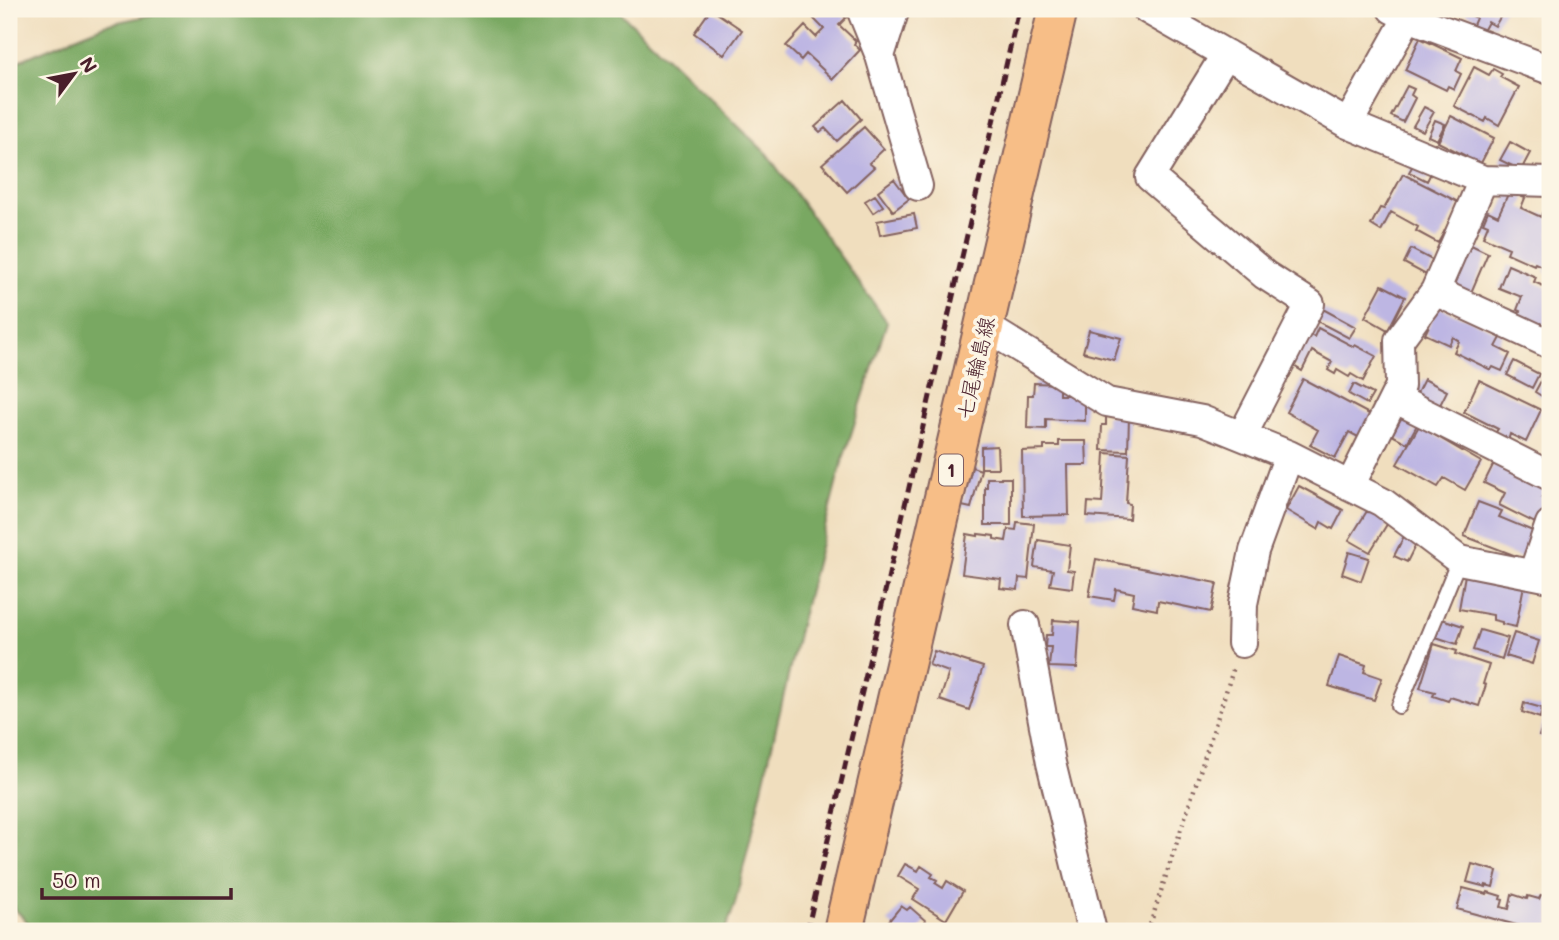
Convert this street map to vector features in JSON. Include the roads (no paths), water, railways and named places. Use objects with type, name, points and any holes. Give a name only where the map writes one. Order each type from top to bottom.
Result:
[{"type":"main road","name":"七尾輪島線","points":[[843,931],[1058,9]]},
{"type":"street","points":[[861,9],[880,56],[918,186]]},
{"type":"street","points":[[880,56],[895,9]]},
{"type":"street","points":[[1147,9],[1348,124],[1483,180],[1550,182]]},
{"type":"street","points":[[1348,124],[1400,13],[1550,70]]},
{"type":"street","points":[[1226,54],[1150,177],[1265,275],[1310,304],[1242,436]]},
{"type":"street","points":[[1350,486],[1400,386],[1399,340],[1436,291],[1483,180]]},
{"type":"street","points":[[1436,291],[1550,344]]},
{"type":"street","points":[[986,327],[1107,402],[1202,420],[1289,455],[1382,502],[1460,560],[1542,576],[1550,524]]},
{"type":"street","points":[[1394,398],[1550,476]]},
{"type":"street","points":[[1242,643],[1243,604],[1254,551],[1289,455]]},
{"type":"street","points":[[1025,625],[1051,763],[1092,931]]},
{"type":"lane","points":[[1399,706],[1460,560]]},
{"type":"railway","points":[[807,931],[1019,9]]}]
